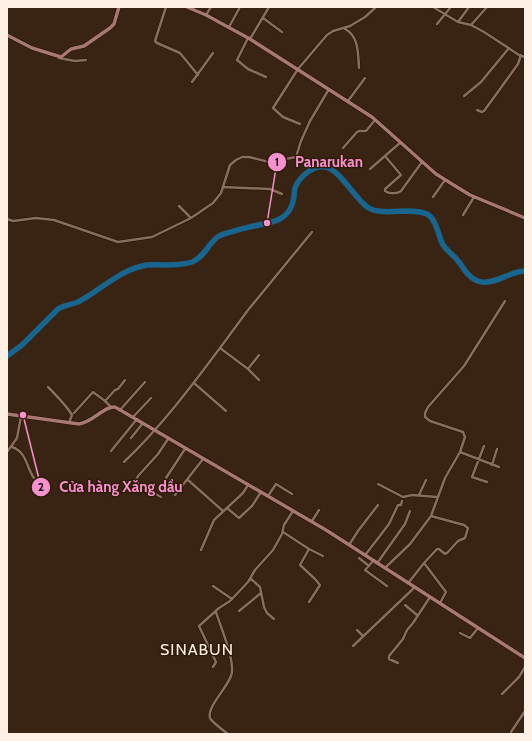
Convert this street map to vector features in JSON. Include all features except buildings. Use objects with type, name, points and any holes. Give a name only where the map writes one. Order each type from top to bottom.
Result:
[{"type":"street","points":[[59,57],[64,56],[71,49],[84,46],[111,27],[114,24],[119,7]]},
{"type":"street","points":[[166,7],[155,41],[180,53],[198,74]]},
{"type":"street","points":[[187,7],[206,15],[249,38],[348,101],[375,120],[422,162],[445,180],[474,197],[525,218]]},
{"type":"street","points":[[206,15],[211,7]]},
{"type":"street","points":[[229,27],[240,7]]},
{"type":"street","points":[[266,77],[248,69],[237,60],[269,7]]},
{"type":"street","points":[[300,124],[283,117],[273,108],[298,69],[332,31],[344,29],[365,17],[376,7]]},
{"type":"street","points":[[434,7],[458,22],[471,26],[525,57]]},
{"type":"street","points":[[458,22],[469,7]]},
{"type":"street","points":[[471,26],[487,7]]},
{"type":"street","points":[[437,24],[450,8]]},
{"type":"street","points":[[263,18],[282,32]]},
{"type":"street","points":[[344,29],[351,32],[356,40],[359,68]]},
{"type":"street","points":[[7,35],[32,48],[59,58],[75,61],[86,60]]},
{"type":"street","points":[[464,96],[481,82],[509,48]]},
{"type":"street","points":[[192,82],[213,53]]},
{"type":"street","points":[[477,110],[482,112],[484,111],[518,64],[521,56]]},
{"type":"street","points":[[348,101],[365,78]]},
{"type":"street","points":[[7,219],[12,221],[36,218],[54,220],[119,242],[156,236],[191,218],[214,203],[220,196],[230,165],[238,159],[249,157],[269,162],[296,157],[310,120],[329,89]]},
{"type":"street","points":[[343,148],[357,132],[366,131],[375,120]]},
{"type":"street","points":[[370,169],[401,142]]},
{"type":"street","points":[[386,156],[401,175],[385,189],[385,191],[388,192],[399,193],[422,162]]},
{"type":"street","points":[[433,197],[445,180]]},
{"type":"street","points":[[223,187],[270,189],[282,194]]},
{"type":"street","points":[[463,215],[474,197]]},
{"type":"street","points":[[179,206],[191,218]]},
{"type":"street","points":[[124,462],[155,430],[194,383],[248,310],[312,232]]},
{"type":"street","points":[[386,567],[410,544],[431,516],[445,478],[460,452],[465,437],[463,432],[430,421],[425,417],[424,413],[436,396],[464,366],[505,301]]},
{"type":"street","points":[[220,348],[248,369],[259,380]]},
{"type":"street","points":[[248,369],[259,355]]},
{"type":"street","points":[[105,400],[115,390],[118,390],[125,380]]},
{"type":"street","points":[[120,410],[145,382]]},
{"type":"street","points":[[194,383],[226,411]]},
{"type":"street","points":[[48,388],[64,403],[72,415],[69,423]]},
{"type":"street","points":[[74,413],[93,392],[105,400],[111,407],[135,418],[168,439],[312,521],[366,554],[478,628],[525,657]]},
{"type":"street","points":[[111,450],[151,398]]},
{"type":"street","points":[[7,414],[79,424],[88,422],[111,407]]},
{"type":"street","points":[[7,452],[12,447],[18,434],[21,416]]},
{"type":"street","points":[[131,438],[143,423]]},
{"type":"street","points":[[161,497],[139,485],[136,480],[158,454],[168,439]]},
{"type":"street","points":[[484,446],[472,478],[487,482]]},
{"type":"street","points":[[12,447],[18,450],[25,458],[28,469],[34,478]]},
{"type":"street","points":[[166,478],[185,449]]},
{"type":"street","points":[[492,465],[497,449]]},
{"type":"street","points":[[460,452],[499,468]]},
{"type":"street","points":[[175,495],[203,459]]},
{"type":"street","points":[[188,480],[223,511]]},
{"type":"street","points":[[420,495],[426,480]]},
{"type":"street","points":[[268,496],[276,484],[292,494]]},
{"type":"street","points":[[378,484],[403,497],[408,495],[420,495],[437,497]]},
{"type":"street","points":[[201,550],[211,525],[223,511],[243,493],[248,485]]},
{"type":"street","points":[[227,508],[239,518],[248,511],[261,492]]},
{"type":"street","points":[[366,554],[385,529],[398,505],[401,505],[402,501]]},
{"type":"street","points":[[349,544],[378,505]]},
{"type":"street","points":[[213,667],[216,662],[199,627],[232,599],[255,570],[271,554],[283,532],[284,525],[293,510]]},
{"type":"street","points":[[312,521],[319,510]]},
{"type":"street","points":[[378,562],[405,524],[410,511]]},
{"type":"street","points":[[409,582],[438,548],[445,554],[448,553],[458,540],[465,538],[468,529],[464,525],[431,516]]},
{"type":"street","points":[[283,532],[309,549],[323,556]]},
{"type":"street","points":[[309,549],[300,565],[315,579],[320,586],[309,602]]},
{"type":"street","points":[[358,558],[369,566]]},
{"type":"street","points":[[374,559],[365,570],[387,586]]},
{"type":"street","points":[[424,563],[446,592],[440,603]]},
{"type":"street","points":[[250,578],[260,587],[264,607],[267,613],[274,619]]},
{"type":"street","points":[[213,586],[232,599]]},
{"type":"street","points":[[353,646],[416,586]]},
{"type":"street","points":[[239,611],[261,593]]},
{"type":"street","points":[[398,663],[389,659],[389,656],[430,596]]},
{"type":"street","points":[[405,605],[418,615]]},
{"type":"street","points":[[216,612],[228,648],[232,672],[228,683],[211,709],[210,715],[212,721],[228,734]]},
{"type":"street","points":[[460,633],[470,638],[478,628]]},
{"type":"street","points":[[357,630],[363,636]]},
{"type":"street","points":[[502,694],[519,677],[525,667]]},
{"type":"street","points":[[511,732],[525,711]]},
{"type":"waterway","points":[[7,356],[22,345],[58,309],[78,302],[128,271],[147,265],[187,264],[200,257],[212,242],[221,235],[275,221],[283,217],[290,209],[297,184],[303,176],[311,170],[320,167],[325,167],[335,172],[362,202],[372,209],[387,212],[413,211],[430,216],[435,223],[444,246],[475,280],[480,282],[488,282],[514,273],[525,271]]},
{"type":"place","name":"Panarukan","points":[[267,223]]},
{"type":"place","name":"Cửa hàng Xăng dầu","points":[[23,415]]},
{"type":"district","name":"SINABUN","points":[[197,649]]}]
